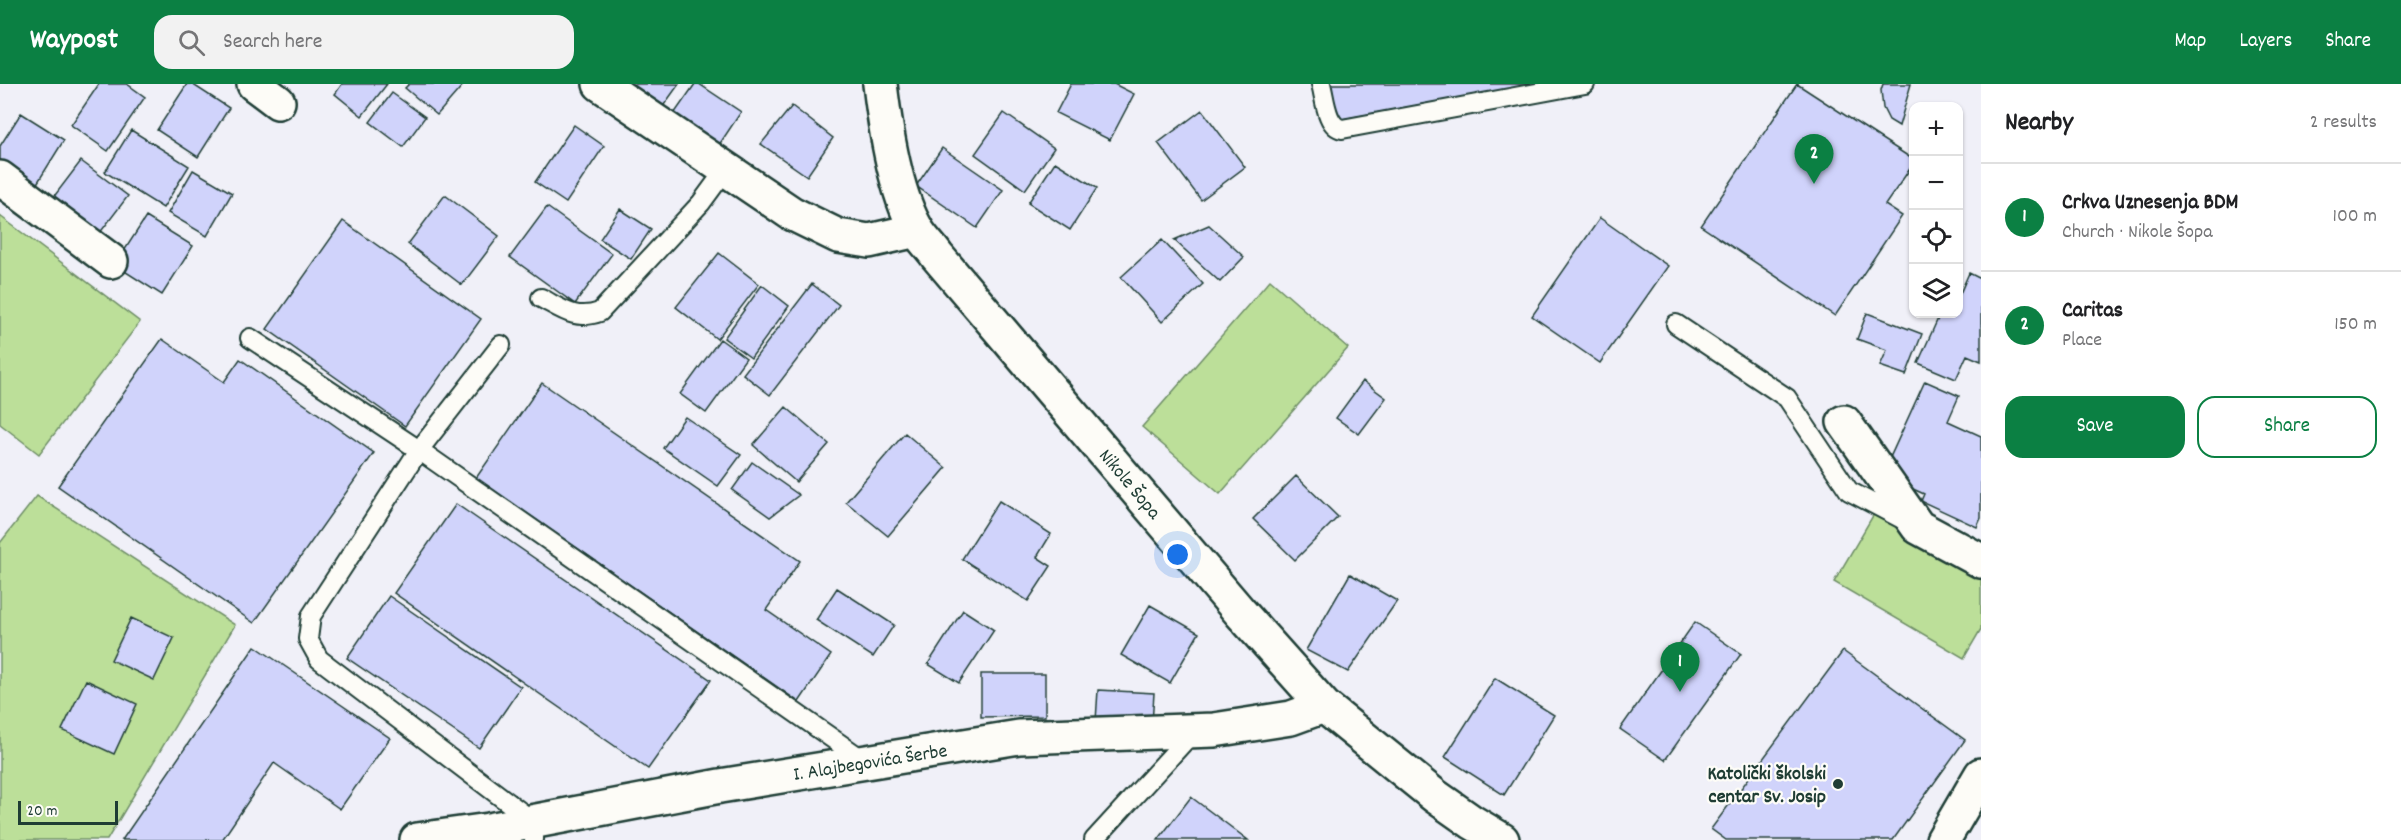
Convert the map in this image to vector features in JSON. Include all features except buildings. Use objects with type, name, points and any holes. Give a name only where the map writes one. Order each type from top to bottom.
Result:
[{"type":"street","points":[[600,84],[791,213],[838,236],[869,241],[917,230]]},
{"type":"street","name":"Nikole Šopa","points":[[880,84],[891,151],[906,203],[917,230],[1240,612],[1324,706],[1435,796],[1465,831],[1502,840]]},
{"type":"street","points":[[0,178],[111,261]]},
{"type":"street","points":[[1844,422],[1918,527],[1981,561]]},
{"type":"street","name":"I. Alajbegovića Šerbe","points":[[422,840],[534,831],[720,786],[1019,737],[1194,731],[1252,726],[1291,718],[1324,706]]},
{"type":"street","points":[[1943,840],[1981,775]]},
{"type":"lane","points":[[1321,84],[1331,123],[1335,128],[1342,129],[1585,84]]},
{"type":"lane","points":[[541,298],[576,316],[591,316],[600,312],[701,203],[726,169]]},
{"type":"lane","points":[[1676,324],[1787,398],[1849,491],[1918,527]]},
{"type":"lane","points":[[250,338],[419,450],[866,762]]},
{"type":"lane","points":[[501,345],[419,450],[311,615],[308,639],[319,659],[534,831]]},
{"type":"lane","points":[[1094,840],[1194,731]]},
{"type":"green space","points":[[0,216],[140,322],[39,454],[0,424]]},
{"type":"green space","points":[[1270,280],[1348,348],[1220,494],[1142,427]]},
{"type":"green space","points":[[37,496],[235,625],[107,840],[0,840],[0,543]]},
{"type":"green space","points":[[1878,507],[1981,567],[1981,629],[1964,658],[1834,582]]},
{"type":"place","name":"Caritas","points":[[1814,184]]},
{"type":"place","name":"Crkva Uznesenja BDM","points":[[1680,692]]},
{"type":"place","name":"Katolički školski centar Sv. Josip","points":[[1838,784]]}]
